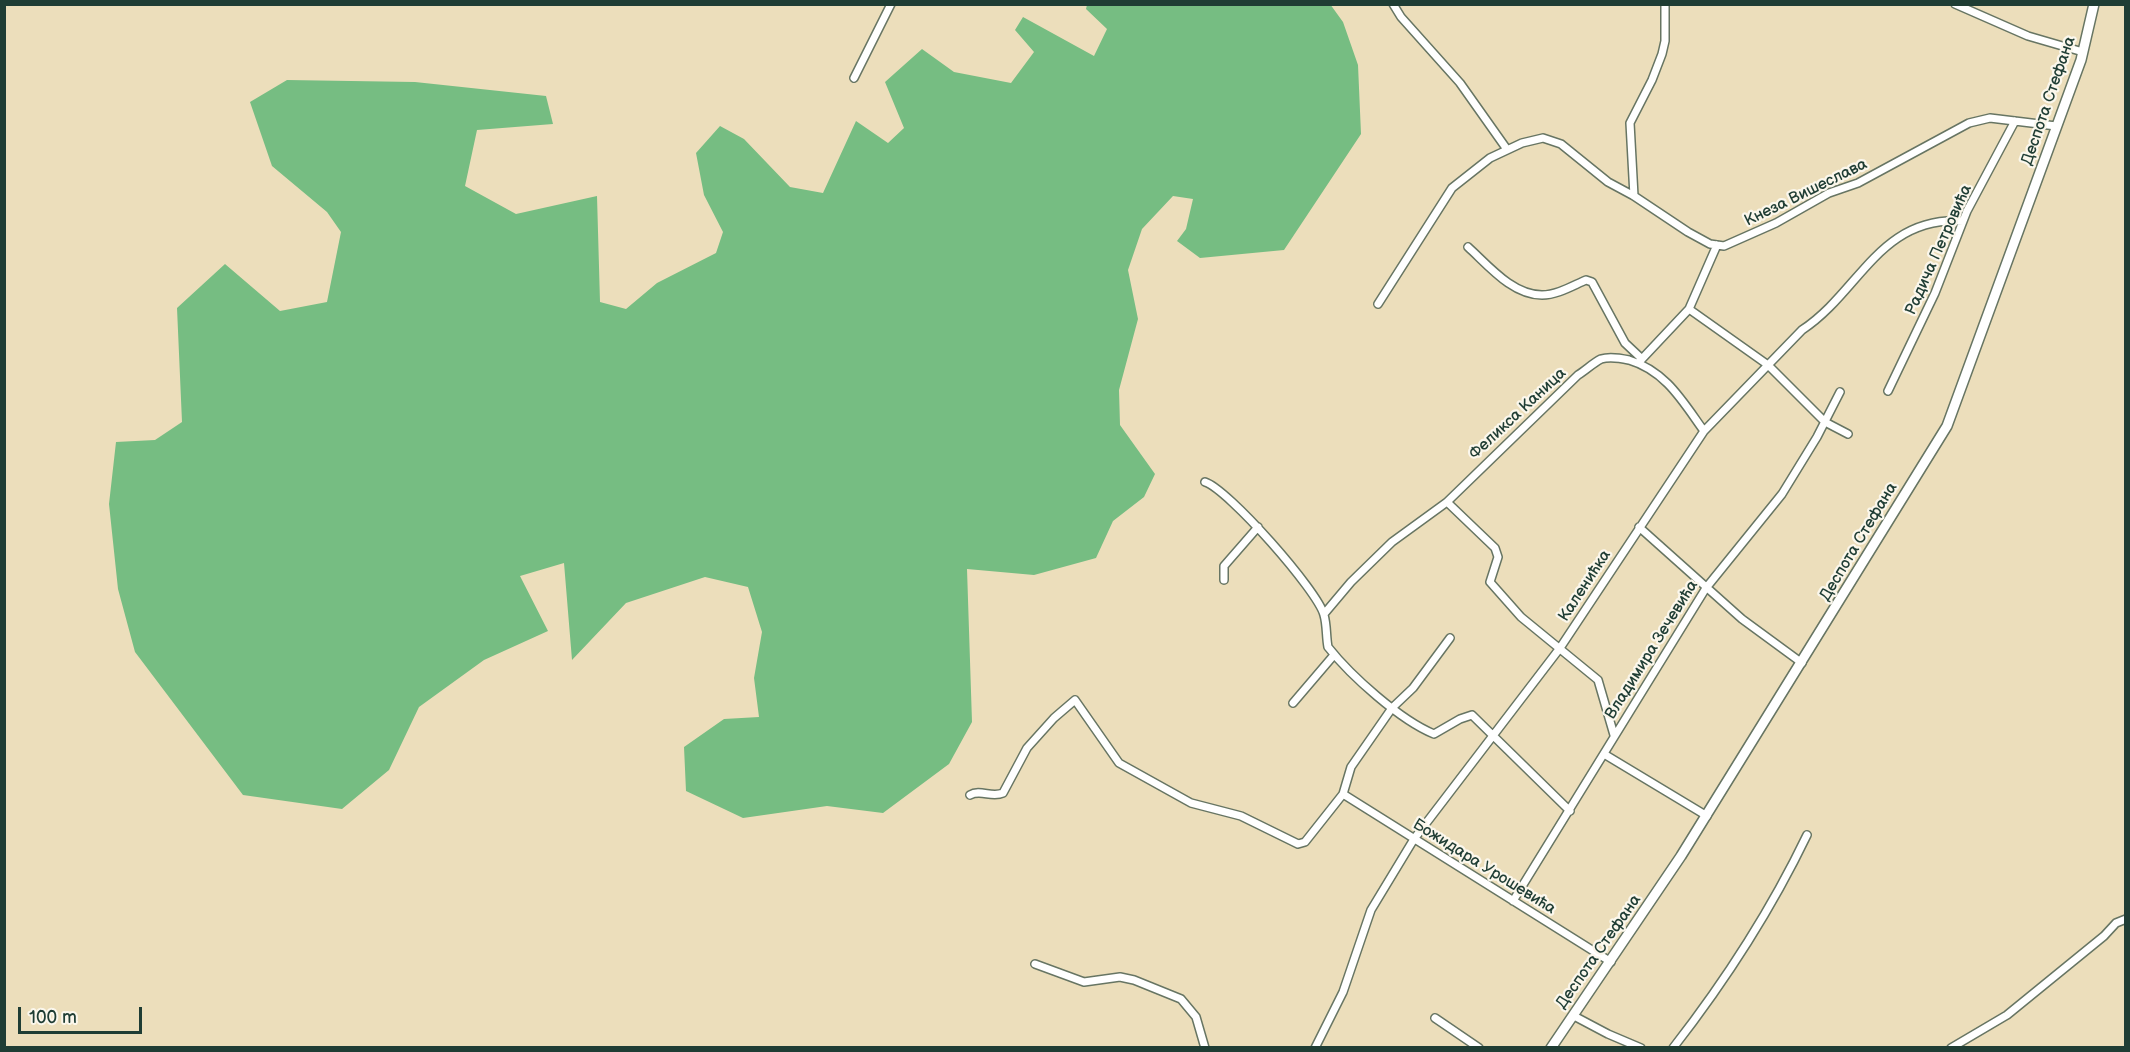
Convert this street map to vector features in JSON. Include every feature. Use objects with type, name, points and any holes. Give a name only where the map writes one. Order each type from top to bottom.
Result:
[{"type":"main road","name":"Деспота Стефана","points":[[1551,1047],[1611,962],[1707,816],[1952,417],[2083,52],[2094,4]]},
{"type":"street","points":[[854,78],[891,4]]},
{"type":"street","points":[[1394,4],[1401,17],[1460,83],[1506,148]]},
{"type":"street","points":[[1634,196],[1630,123],[1652,80],[1662,54],[1665,41],[1665,4]]},
{"type":"street","points":[[1955,4],[2028,36],[2083,52]]},
{"type":"street","name":"Кнеза Вишеслава","points":[[1717,246],[1732,244],[1829,193],[1858,183],[1963,125],[1990,118],[2056,126]]},
{"type":"street","name":"Радича Петровића","points":[[1888,391],[1935,293],[1963,221],[2015,121]]},
{"type":"street","points":[[1378,304],[1452,188],[1506,148],[1543,138],[1553,140],[1608,182],[1634,196],[1698,238],[1717,246],[1689,309],[1640,361]]},
{"type":"street","name":"Каленићка","points":[[1315,1047],[1343,992],[1371,910],[1414,839],[1560,648],[1704,431],[1802,330],[1816,320],[1861,269],[1897,239],[1931,222],[1963,221]]},
{"type":"street","points":[[1468,247],[1503,279],[1534,294],[1549,294],[1586,280],[1592,282],[1625,343],[1640,361],[1671,385],[1704,431]]},
{"type":"street","points":[[1689,309],[1768,366],[1826,422],[1848,434]]},
{"type":"street","name":"Феликса Каница","points":[[1324,614],[1351,582],[1392,543],[1447,502],[1578,375],[1602,359],[1623,358],[1640,361]]},
{"type":"street","name":"Владимира Зечевића","points":[[1513,900],[1706,588],[1782,494],[1826,422],[1840,392]]},
{"type":"street","points":[[1205,482],[1258,527],[1316,598],[1324,614],[1328,647],[1392,708],[1416,727],[1434,734],[1472,715],[1495,734],[1570,811]]},
{"type":"street","points":[[1447,502],[1495,548],[1498,557],[1490,582],[1499,595],[1598,680],[1614,735]]},
{"type":"street","points":[[1224,580],[1224,566],[1258,527]]},
{"type":"street","points":[[1639,527],[1706,588],[1802,663]]},
{"type":"street","points":[[969,795],[975,792],[997,796],[1003,793],[1028,748],[1054,718],[1075,700],[1119,763],[1191,803],[1241,816],[1298,844],[1305,842],[1343,794],[1351,767],[1392,708],[1413,688],[1450,638]]},
{"type":"street","points":[[1293,703],[1334,655]]},
{"type":"street","points":[[1604,754],[1707,816]]},
{"type":"street","name":"Божидара Урошевића","points":[[1343,794],[1611,962]]},
{"type":"street","points":[[1673,1047],[1717,991],[1747,945],[1780,891],[1807,834]]},
{"type":"street","points":[[1951,1047],[2007,1015],[2104,936],[2116,923],[2126,919]]},
{"type":"street","points":[[1035,964],[1084,982],[1120,977],[1134,980],[1181,999],[1196,1017],[1205,1047]]},
{"type":"street","points":[[1574,1016],[1608,1034],[1641,1047]]},
{"type":"street","points":[[1435,1018],[1479,1047]]},
{"type":"green space","points":[[1330,4],[1343,22],[1358,65],[1361,134],[1284,250],[1200,258],[1177,241],[1186,229],[1193,199],[1173,196],[1142,229],[1128,270],[1138,319],[1119,390],[1120,425],[1155,474],[1144,497],[1113,521],[1096,558],[1034,575],[967,569],[972,722],[949,764],[883,813],[827,806],[743,818],[686,791],[684,747],[724,719],[759,717],[754,678],[762,632],[748,587],[705,577],[626,603],[572,660],[564,563],[520,576],[548,631],[484,660],[419,707],[389,770],[342,809],[243,795],[135,652],[118,589],[109,504],[116,442],[155,440],[182,422],[177,308],[225,264],[280,311],[327,302],[341,232],[327,212],[272,166],[250,102],[287,80],[415,82],[546,96],[553,124],[477,130],[465,186],[516,214],[597,196],[600,302],[626,309],[657,283],[716,253],[723,232],[704,195],[696,153],[720,126],[744,139],[790,187],[823,193],[856,121],[888,143],[904,128],[885,82],[922,49],[954,72],[1011,83],[1034,52],[1015,30],[1023,17],[1094,56],[1107,29],[1086,9],[1087,5]]}]
